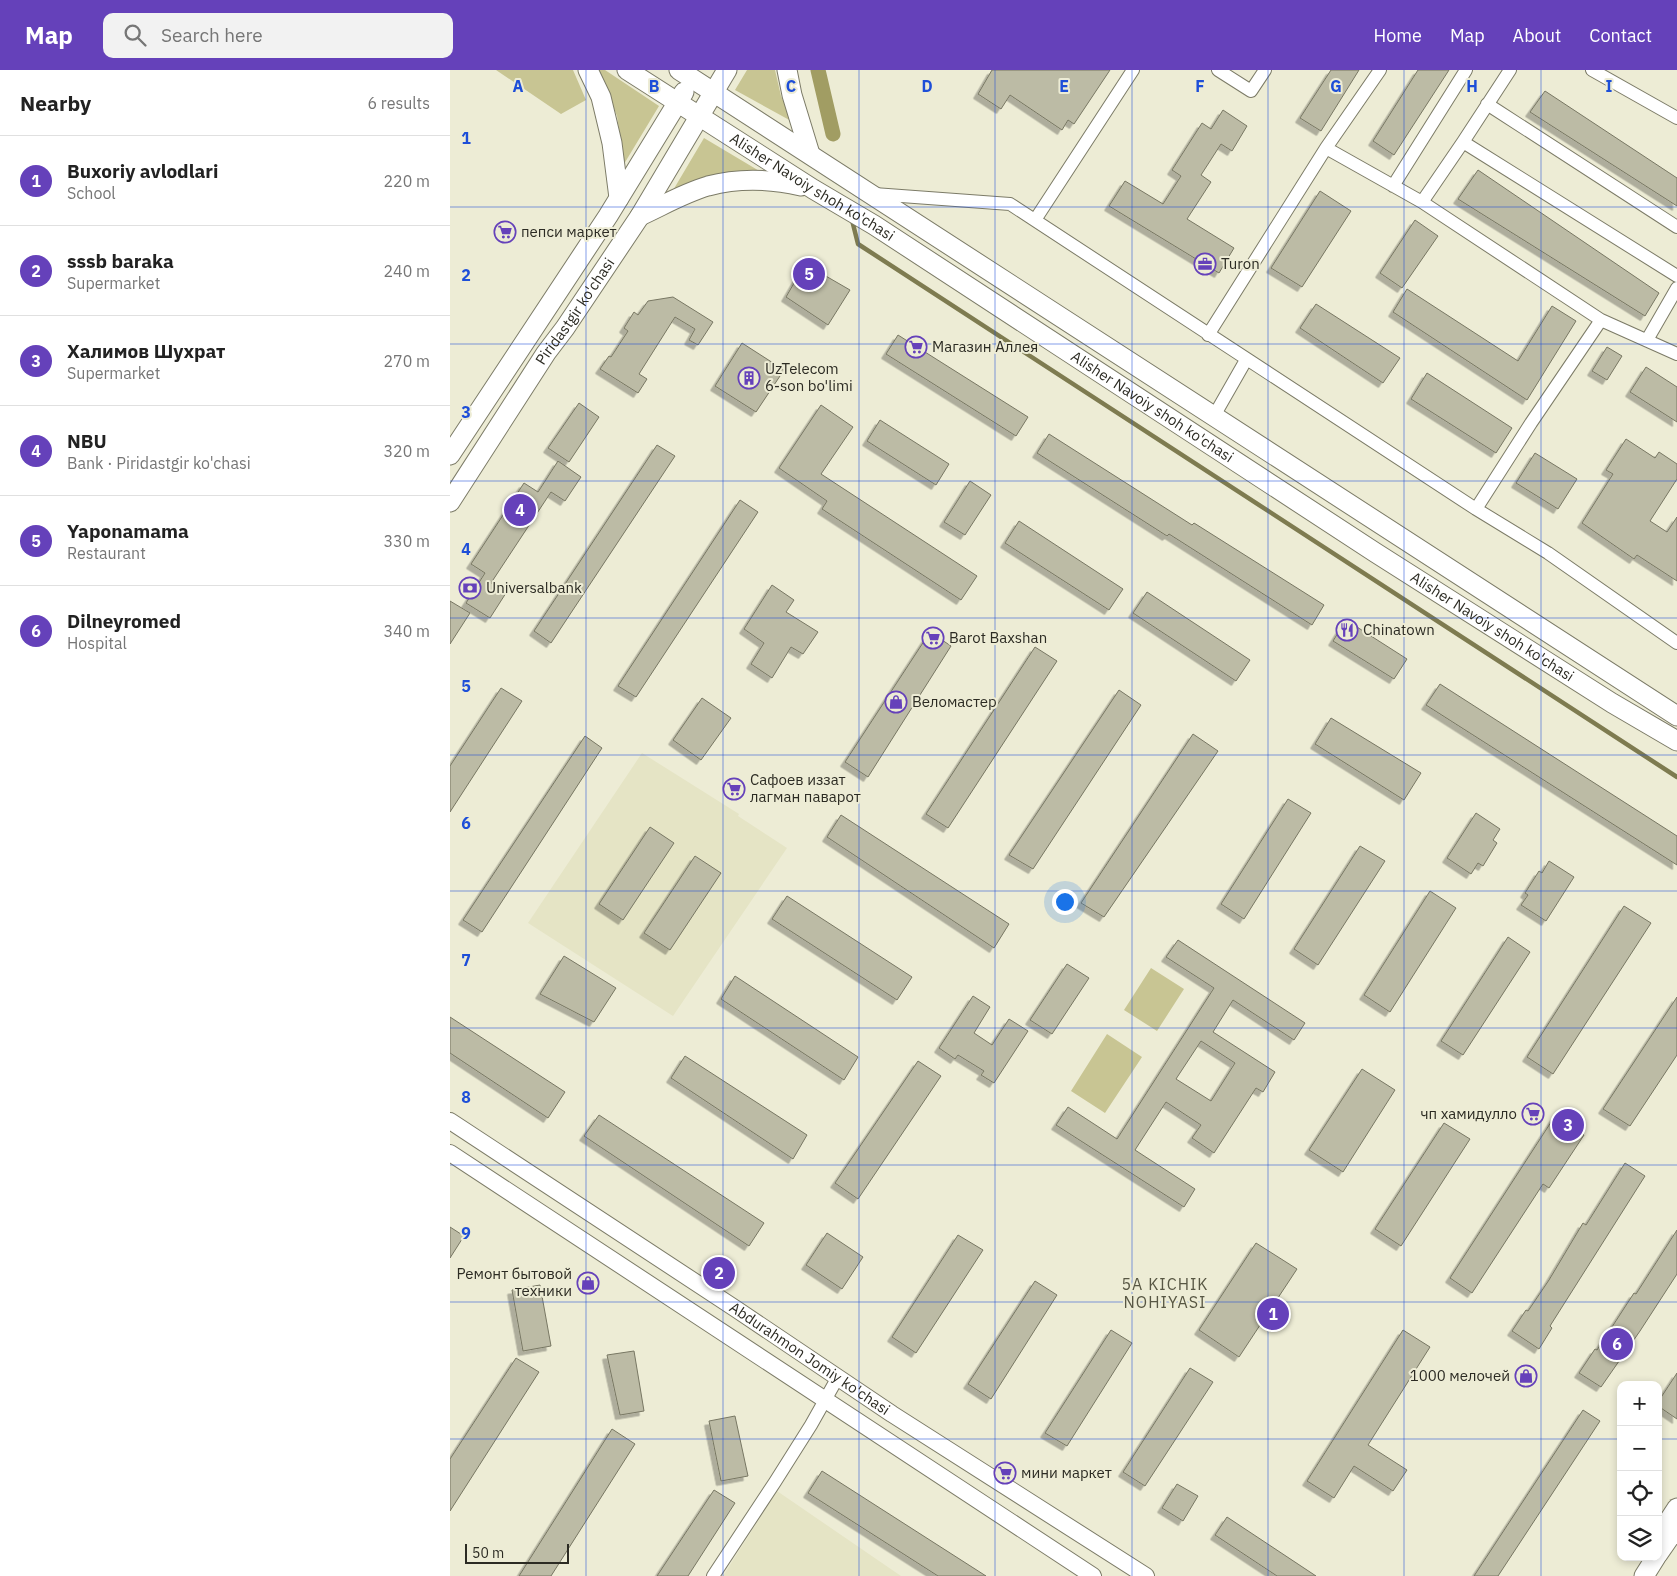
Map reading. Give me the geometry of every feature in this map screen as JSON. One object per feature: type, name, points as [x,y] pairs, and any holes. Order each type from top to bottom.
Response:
[{"type":"main road","points":[[588,70],[601,97],[612,143],[619,198]]},
{"type":"main road","name":"Alisher Navoiy shoh ko'chasi","points":[[627,70],[813,189],[874,225],[1376,553],[1612,704],[1677,741]]},
{"type":"main road","name":"Piridastgir ko'chasi","points":[[450,502],[546,354],[640,216],[727,70]]},
{"type":"main road","points":[[787,70],[792,95],[810,154]]},
{"type":"main road","name":"Piridastgir ko'chasi","points":[[450,455],[619,198],[678,102],[690,73]]},
{"type":"main road","name":"Alisher Navoiy shoh ko'chasi","points":[[690,73],[714,93],[1677,716]]},
{"type":"main road","points":[[640,216],[708,186],[728,182],[778,181],[813,189]]},
{"type":"main road","points":[[1662,1531],[1677,1508]]},
{"type":"main road","points":[[1662,1548],[1677,1526]]},
{"type":"main road","points":[[1632,1576],[1642,1561]]},
{"type":"main road","points":[[1644,1576],[1653,1561]]},
{"type":"street","points":[[1035,220],[1133,70]]},
{"type":"street","points":[[1218,70],[1251,91],[1264,70]]},
{"type":"street","points":[[1208,335],[1326,148],[1380,70]]},
{"type":"street","points":[[1393,186],[1466,70]]},
{"type":"street","points":[[1422,202],[1510,70]]},
{"type":"street","points":[[1592,70],[1677,118]]},
{"type":"street","points":[[1487,104],[1677,226]]},
{"type":"street","points":[[1463,142],[1677,276]]},
{"type":"street","points":[[1326,148],[1422,202],[1601,320],[1677,354]]},
{"type":"street","points":[[872,194],[1010,204],[1246,360],[1476,509],[1548,553],[1677,643]]},
{"type":"street","points":[[1647,340],[1677,288]]},
{"type":"street","points":[[1476,509],[1531,423],[1601,320]]},
{"type":"street","points":[[1214,416],[1246,360]]},
{"type":"street","name":"Abdurahmon Jomiy ko'chasi","points":[[450,1121],[900,1419],[1146,1576]]},
{"type":"street","name":"Abdurahmon Jomiy ko'chasi","points":[[450,1153],[1093,1576]]},
{"type":"street","points":[[713,1576],[811,1425],[838,1377]]},
{"type":"shaded area","points":[[496,70],[573,70],[586,100],[561,114]]},
{"type":"shaded area","points":[[598,70],[605,70],[659,106],[624,164],[617,116]]},
{"type":"shaded area","points":[[747,70],[775,70],[781,96],[793,122],[735,90]]},
{"type":"shaded area","points":[[704,138],[761,172],[672,192]]},
{"type":"shaded area","points":[[642,753],[739,814],[738,816],[787,848],[673,1016],[528,923]]},
{"type":"shaded area","points":[[1151,968],[1184,989],[1157,1031],[1124,1010]]},
{"type":"shaded area","points":[[1107,1034],[1142,1057],[1105,1113],[1071,1091]]},
{"type":"shaded area","points":[[777,1491],[901,1576],[723,1576]]},
{"type":"building","points":[[992,70],[1110,70],[1074,124],[1068,120],[1062,130],[1010,95],[1001,109],[978,94]]},
{"type":"building","points":[[1331,70],[1359,70],[1321,131],[1300,118]]},
{"type":"building","points":[[1418,70],[1449,70],[1394,155],[1373,141]]},
{"type":"building","points":[[1545,91],[1677,178],[1677,206],[1530,112]]},
{"type":"building","points":[[1223,110],[1247,126],[1232,151],[1221,144],[1201,175],[1211,182],[1187,219],[1234,248],[1219,273],[1109,206],[1125,181],[1163,204],[1181,176],[1172,170],[1202,123],[1211,129]]},
{"type":"building","points":[[1478,170],[1659,293],[1645,316],[1458,199]]},
{"type":"building","points":[[1320,191],[1351,211],[1302,287],[1271,268]]},
{"type":"building","points":[[1415,220],[1438,236],[1402,288],[1380,273]]},
{"type":"building","points":[[805,264],[850,290],[828,325],[786,297]]},
{"type":"building","points":[[1407,289],[1518,361],[1552,306],[1576,321],[1527,400],[1393,312]]},
{"type":"building","points":[[673,297],[713,322],[698,345],[689,340],[695,329],[675,317],[639,374],[647,379],[638,393],[600,369],[609,356],[611,357],[628,331],[624,328],[634,312],[638,315],[648,301]]},
{"type":"building","points":[[1316,304],[1400,358],[1383,383],[1300,328]]},
{"type":"building","points":[[898,335],[1028,417],[1016,436],[886,354]]},
{"type":"building","name":"UzTelecom 6-son bo'limi","points":[[742,343],[784,370],[756,412],[715,386]]},
{"type":"building","points":[[1607,347],[1622,356],[1607,380],[1592,371]]},
{"type":"building","points":[[1646,367],[1677,387],[1677,422],[1630,392]]},
{"type":"building","points":[[1427,373],[1512,428],[1496,453],[1411,399]]},
{"type":"building","points":[[579,403],[599,417],[569,462],[548,448]]},
{"type":"building","points":[[821,405],[853,427],[821,474],[977,576],[961,600],[822,509],[827,501],[779,468]]},
{"type":"building","points":[[880,420],[949,464],[936,485],[867,441]]},
{"type":"building","points":[[1049,434],[1192,525],[1194,523],[1324,605],[1312,625],[1037,453]]},
{"type":"building","points":[[1626,439],[1655,458],[1659,452],[1677,464],[1677,479],[1650,521],[1667,532],[1677,517],[1677,581],[1637,555],[1634,559],[1582,523],[1613,474],[1606,470]]},
{"type":"building","points":[[657,445],[675,456],[551,643],[534,631]]},
{"type":"building","points":[[1535,453],[1577,479],[1558,509],[1516,483]]},
{"type":"building","points":[[558,461],[581,477],[565,501],[551,492],[491,583],[506,593],[490,618],[466,603],[485,573],[471,564],[524,483],[538,492]]},
{"type":"building","points":[[970,481],[991,495],[965,535],[944,522]]},
{"type":"building","points":[[740,500],[758,512],[636,697],[618,686]]},
{"type":"building","points":[[1019,521],[1123,589],[1109,610],[1005,543]]},
{"type":"building","points":[[772,585],[794,600],[786,612],[818,632],[803,654],[791,647],[772,678],[751,664],[764,643],[744,629]]},
{"type":"building","points":[[1147,592],[1250,660],[1236,681],[1133,613]]},
{"type":"building","points":[[450,601],[470,613],[450,644]]},
{"type":"building","points":[[1346,620],[1407,659],[1394,679],[1333,641]]},
{"type":"building","points":[[930,632],[951,646],[868,777],[845,762]]},
{"type":"building","points":[[1035,647],[1057,661],[948,828],[926,814]]},
{"type":"building","points":[[1440,684],[1677,836],[1677,865],[1426,705]]},
{"type":"building","points":[[501,688],[522,701],[450,812],[450,766]]},
{"type":"building","points":[[1119,690],[1141,705],[1033,869],[1009,855]]},
{"type":"building","points":[[702,698],[731,718],[701,760],[673,740]]},
{"type":"building","points":[[1331,718],[1421,773],[1404,800],[1315,744]]},
{"type":"building","points":[[1193,734],[1218,751],[1104,917],[1081,903]]},
{"type":"building","points":[[585,736],[602,748],[482,932],[463,920]]},
{"type":"building","points":[[1288,799],[1311,813],[1244,919],[1221,904]]},
{"type":"building","points":[[1476,813],[1500,829],[1493,840],[1497,843],[1483,866],[1478,863],[1471,874],[1447,858]]},
{"type":"building","points":[[841,815],[1009,924],[994,948],[827,837]]},
{"type":"building","points":[[650,827],[674,843],[623,920],[599,904]]},
{"type":"building","points":[[1360,846],[1385,861],[1318,965],[1294,949]]},
{"type":"building","points":[[695,856],[721,873],[670,950],[644,933]]},
{"type":"building","points":[[1549,861],[1574,877],[1546,921],[1521,905],[1528,895],[1525,893],[1539,871],[1542,873]]},
{"type":"building","points":[[1430,891],[1456,908],[1390,1012],[1364,995]]},
{"type":"building","points":[[787,896],[912,977],[897,1000],[772,919]]},
{"type":"building","points":[[1624,906],[1651,923],[1553,1074],[1527,1057]]},
{"type":"building","points":[[1508,937],[1530,952],[1463,1055],[1441,1041]]},
{"type":"building","points":[[1178,940],[1305,1023],[1294,1040],[1233,1000],[1213,1032],[1275,1072],[1263,1092],[1256,1088],[1214,1153],[1192,1138],[1201,1125],[1166,1102],[1135,1150],[1195,1189],[1184,1207],[1056,1125],[1068,1107],[1117,1139],[1214,988],[1166,957]],"holes":[[[1201,1041],[1235,1063],[1211,1101],[1176,1079]]]},
{"type":"building","points":[[564,956],[616,988],[594,1022],[540,994]]},
{"type":"building","points":[[1067,964],[1089,978],[1052,1034],[1030,1020]]},
{"type":"building","points":[[735,976],[858,1057],[844,1080],[721,999]]},
{"type":"building","points":[[973,996],[990,1007],[974,1033],[992,1045],[1009,1019],[1028,1031],[994,1083],[981,1075],[984,1071],[958,1055],[955,1059],[939,1048]]},
{"type":"building","points":[[1677,997],[1677,1055],[1630,1126],[1603,1109]]},
{"type":"building","points":[[450,1017],[565,1092],[548,1118],[450,1053]]},
{"type":"building","points":[[685,1056],[807,1135],[793,1159],[671,1078]]},
{"type":"building","points":[[918,1061],[941,1076],[858,1199],[835,1183]]},
{"type":"building","points":[[1362,1069],[1395,1090],[1343,1172],[1309,1150]]},
{"type":"building","points":[[599,1115],[764,1223],[749,1246],[584,1136]]},
{"type":"building","points":[[1555,1116],[1584,1135],[1549,1188],[1543,1184],[1472,1293],[1450,1278]]},
{"type":"building","points":[[1444,1123],[1470,1139],[1401,1246],[1375,1229]]},
{"type":"building","points":[[1625,1163],[1645,1176],[1550,1326],[1552,1328],[1539,1349],[1512,1331],[1549,1280],[1583,1223],[1586,1225]]},
{"type":"building","points":[[450,1227],[464,1236],[450,1258]]},
{"type":"building","points":[[1677,1230],[1677,1274],[1601,1387],[1579,1373],[1595,1349],[1597,1350],[1634,1293],[1636,1294]]},
{"type":"building","points":[[827,1233],[863,1257],[842,1289],[806,1265]]},
{"type":"building","points":[[958,1235],[983,1250],[916,1353],[892,1337]]},
{"type":"building","points":[[1256,1243],[1297,1269],[1239,1357],[1199,1330]]},
{"type":"building","points":[[1035,1281],[1057,1295],[991,1399],[968,1384]]},
{"type":"building","points":[[540,1285],[551,1346],[523,1351],[512,1290]]},
{"type":"building","points":[[1111,1330],[1132,1343],[1067,1446],[1045,1433]]},
{"type":"building","points":[[1403,1330],[1430,1347],[1368,1445],[1407,1470],[1393,1491],[1354,1466],[1334,1498],[1307,1481]]},
{"type":"building","points":[[634,1351],[644,1411],[620,1415],[607,1355]]},
{"type":"building","points":[[516,1358],[539,1372],[450,1511],[450,1459]]},
{"type":"building","points":[[1190,1368],[1213,1382],[1145,1486],[1123,1472]]},
{"type":"building","points":[[1677,1373],[1677,1419],[1662,1409],[1662,1396]]},
{"type":"building","points":[[1583,1410],[1600,1421],[1498,1576],[1474,1576]]},
{"type":"building","points":[[735,1416],[748,1476],[721,1481],[709,1421]]},
{"type":"building","points":[[612,1429],[635,1444],[551,1576],[519,1576]]},
{"type":"building","points":[[822,1471],[986,1576],[938,1576],[808,1493]]},
{"type":"building","points":[[1177,1484],[1198,1496],[1183,1521],[1162,1508]]},
{"type":"building","points":[[714,1490],[735,1503],[688,1576],[657,1576]]},
{"type":"building","points":[[1227,1517],[1316,1576],[1277,1576],[1215,1535]]},
{"type":"waterway","points":[[818,70],[833,134]]},
{"type":"waterway","points":[[852,220],[858,244],[1677,777]]},
{"type":"place","name":"пепси маркет","points":[[505,232]]},
{"type":"place","name":"Turon","points":[[1205,264]]},
{"type":"place","name":"Yaponamama","points":[[809,274]]},
{"type":"place","name":"Магазин Аллея","points":[[916,347]]},
{"type":"place","name":"UzTelecom 6-son bo'limi","points":[[749,378]]},
{"type":"place","name":"NBU","points":[[520,510]]},
{"type":"place","name":"Universalbank","points":[[470,588]]},
{"type":"place","name":"Chinatown","points":[[1347,630]]},
{"type":"place","name":"Barot Baxshan","points":[[933,638]]},
{"type":"place","name":"Веломастер","points":[[896,702]]},
{"type":"place","name":"Сафоев иззат лагман паварот","points":[[734,789]]},
{"type":"place","name":"чп хамидулло","points":[[1533,1114]]},
{"type":"place","name":"Халимов Шухрат","points":[[1568,1125]]},
{"type":"place","name":"sssb baraka","points":[[719,1273]]},
{"type":"place","name":"Ремонт бытовой техники","points":[[588,1283]]},
{"type":"place","name":"Buxoriy avlodlari","points":[[1273,1314]]},
{"type":"place","name":"Dilneyromed","points":[[1617,1344]]},
{"type":"place","name":"1000 мелочей","points":[[1526,1376]]},
{"type":"place","name":"мини маркет","points":[[1005,1473]]},
{"type":"district","name":"5A KICHIK NOHIYASI","points":[[1165,1293]]}]
